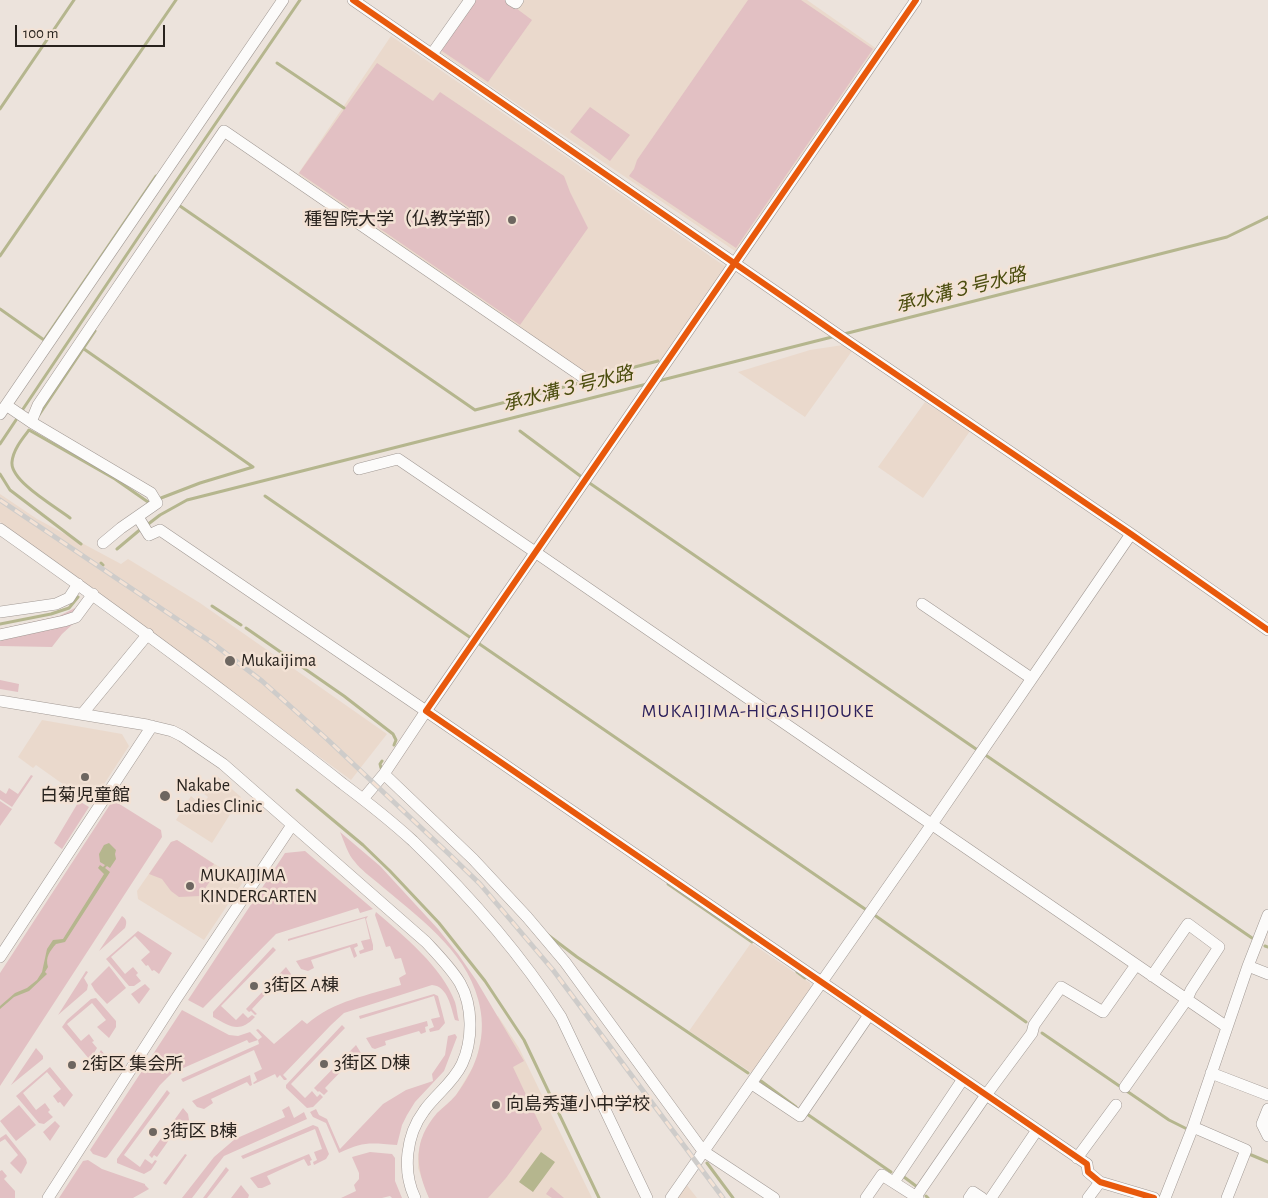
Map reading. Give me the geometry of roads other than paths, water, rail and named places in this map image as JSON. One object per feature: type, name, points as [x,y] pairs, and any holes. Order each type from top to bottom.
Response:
[{"type":"street","points":[[103,543],[157,503],[151,493],[28,420],[7,410],[283,0]]},
{"type":"street","points":[[353,0],[1268,630]]},
{"type":"street","points":[[432,54],[470,0]]},
{"type":"street","points":[[511,0],[516,3],[518,0]]},
{"type":"street","points":[[363,799],[384,774],[916,0]]},
{"type":"street","points":[[28,420],[224,132],[593,384]]},
{"type":"street","points":[[359,469],[398,459],[1227,1027]]},
{"type":"street","points":[[139,518],[149,535],[160,530],[1087,1164],[1088,1172],[1100,1182],[1154,1198]]},
{"type":"street","points":[[0,529],[148,634],[363,799],[412,840],[454,883],[514,952],[544,990],[575,1044],[647,1198]]},
{"type":"street","points":[[671,1198],[822,983],[1131,534]]},
{"type":"street","points":[[0,612],[56,604],[69,598],[79,585]]},
{"type":"street","points":[[0,635],[76,617],[93,594]]},
{"type":"street","points":[[922,604],[1031,678]]},
{"type":"street","points":[[83,714],[148,634]]},
{"type":"street","points":[[0,701],[152,726],[172,731],[182,736],[223,764],[426,942],[445,962],[460,983],[467,1000],[470,1016],[469,1030],[462,1064],[446,1087],[424,1111],[412,1130],[407,1152],[408,1172],[415,1198]]},
{"type":"street","points":[[0,957],[152,726]]},
{"type":"street","points":[[384,774],[473,859],[527,917],[565,962],[704,1151],[774,1198]]},
{"type":"street","points":[[48,1198],[292,825]]},
{"type":"street","points":[[1165,1198],[1193,1127],[1248,966],[1268,915]]},
{"type":"street","points":[[1125,1087],[1187,1000],[1191,990],[1219,947],[1188,924],[1152,976]]},
{"type":"street","points":[[866,1198],[882,1174],[916,1198],[986,1095],[1032,1033],[1034,1025],[1061,987],[1103,1012],[1136,966]]},
{"type":"street","points":[[1248,966],[1268,974]]},
{"type":"street","points":[[752,1084],[800,1116],[868,1015]]},
{"type":"street","points":[[1211,1073],[1267,1092]]},
{"type":"street","points":[[894,1182],[963,1079]]},
{"type":"street","points":[[1078,1158],[1116,1105]]},
{"type":"street","points":[[1268,1109],[1262,1124],[1268,1136]]},
{"type":"street","points":[[1193,1127],[1246,1150],[1227,1198]]},
{"type":"street","points":[[991,1198],[1037,1130]]},
{"type":"street","points":[[1088,1198],[1100,1182]]},
{"type":"street","points":[[969,1198],[974,1192],[982,1198]]},
{"type":"waterway","points":[[0,109],[74,0]]},
{"type":"waterway","points":[[0,256],[176,0]]},
{"type":"waterway","points":[[21,412],[300,0]]},
{"type":"waterway","points":[[277,63],[344,108]]},
{"type":"waterway","points":[[0,309],[44,340],[156,176]]},
{"type":"waterway","points":[[180,206],[475,410],[583,382]]},
{"type":"waterway","name":"承水溝３号水路","points":[[844,334],[1227,237],[1268,217]]},
{"type":"waterway","points":[[39,415],[95,331]]},
{"type":"waterway","name":"承水溝３号水路","points":[[658,381],[836,336]]},
{"type":"waterway","points":[[84,349],[253,467],[200,483],[161,498]]},
{"type":"waterway","points":[[627,369],[658,361]]},
{"type":"waterway","points":[[593,378],[619,371]]},
{"type":"waterway","name":"承水溝３号水路","points":[[147,525],[160,515],[187,500],[647,384]]},
{"type":"waterway","points":[[0,444],[18,417]]},
{"type":"waterway","points":[[70,518],[35,493],[18,477],[13,469],[14,453],[29,430],[115,479],[148,502]]},
{"type":"waterway","points":[[520,431],[583,478]]},
{"type":"waterway","points":[[0,474],[10,490],[81,544]]},
{"type":"waterway","points":[[588,482],[976,749]]},
{"type":"waterway","points":[[265,496],[471,638]]},
{"type":"waterway","name":"承水溝３号水路","points":[[117,549],[142,528]]},
{"type":"waterway","points":[[0,624],[51,614],[69,608],[78,597]]},
{"type":"waterway","points":[[212,606],[241,625]]},
{"type":"waterway","points":[[246,628],[344,696],[393,734],[396,740],[394,745]]},
{"type":"waterway","points":[[478,643],[865,909]]},
{"type":"waterway","points":[[984,754],[1252,938]]},
{"type":"waterway","points":[[381,768],[380,764],[382,761]]},
{"type":"waterway","points":[[297,790],[363,845],[390,871],[439,923],[485,981],[524,1040],[599,1198]]},
{"type":"waterway","points":[[668,884],[752,942]]},
{"type":"waterway","points":[[873,914],[1026,1022]]},
{"type":"waterway","points":[[548,935],[577,957],[748,1073]]},
{"type":"waterway","points":[[797,972],[805,978]]},
{"type":"waterway","points":[[1042,1033],[1169,1120],[1185,1128]]},
{"type":"waterway","points":[[761,1081],[796,1107]]},
{"type":"waterway","points":[[807,1114],[891,1172]]},
{"type":"waterway","points":[[1249,1154],[1268,1162]]},
{"type":"waterway","points":[[707,1163],[733,1198]]},
{"type":"waterway","points":[[904,1177],[916,1186]]},
{"type":"railway","points":[[0,500],[211,642],[262,681],[328,740],[450,855],[480,884],[553,970],[723,1198]]},
{"type":"place","name":"種智院大学（仏教学部）","points":[[512,220]]},
{"type":"place","name":"Mukaijima","points":[[230,661]]},
{"type":"place","name":"白菊児童館","points":[[85,777]]},
{"type":"place","name":"Nakabe Ladies Clinic","points":[[165,796]]},
{"type":"place","name":"MUKAIJIMA KINDERGARTEN","points":[[190,886]]},
{"type":"place","name":"3街区 A棟","points":[[254,986]]},
{"type":"place","name":"3街区 D棟","points":[[324,1064]]},
{"type":"place","name":"2街区 集会所","points":[[72,1065]]},
{"type":"place","name":"向島秀蓮小中学校","points":[[496,1105]]},
{"type":"place","name":"3街区 B棟","points":[[153,1132]]},
{"type":"district","name":"MUKAIJIMA-HIGASHIJOUKE","points":[[758,711]]}]
